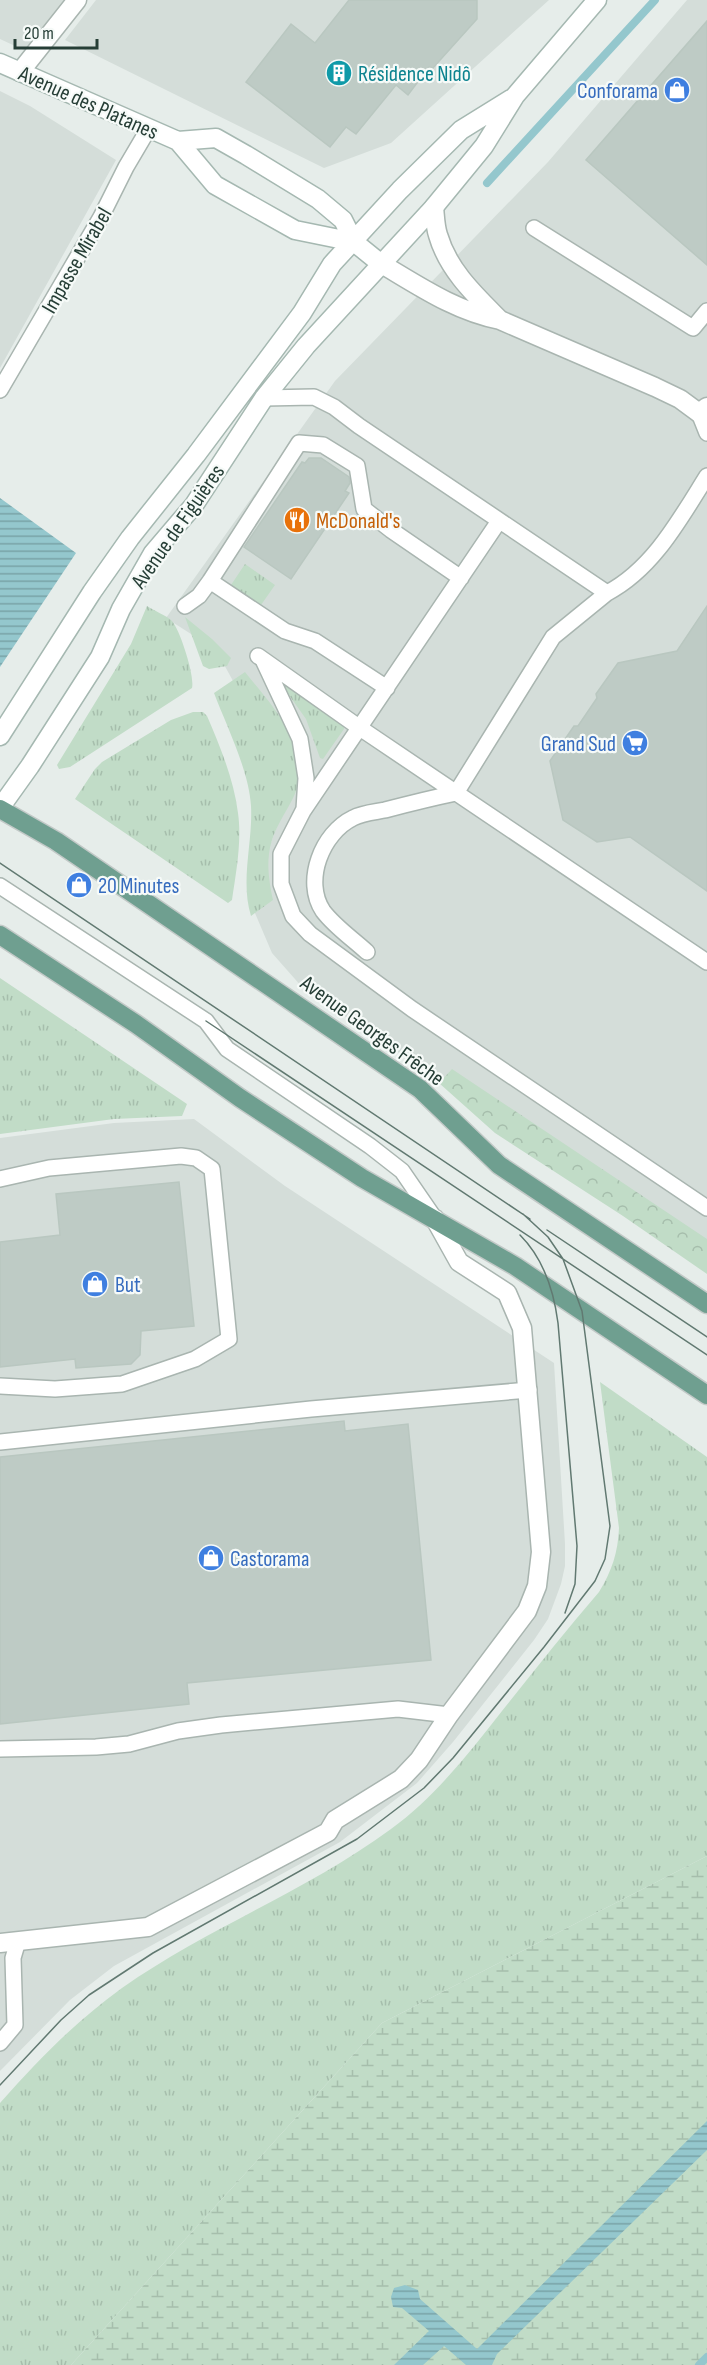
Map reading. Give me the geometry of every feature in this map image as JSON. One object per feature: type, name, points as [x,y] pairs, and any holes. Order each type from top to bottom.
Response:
[{"type":"main road","name":"Avenue Georges Frêche","points":[[0,808],[66,848],[420,1089],[499,1165],[707,1304]]},
{"type":"main road","points":[[0,935],[136,1024],[240,1098],[362,1178],[515,1266],[707,1395]]},
{"type":"street","points":[[20,72],[77,0]]},
{"type":"street","name":"Avenue de Figuières","points":[[0,808],[30,766],[100,657],[121,609],[153,553],[194,505],[264,398],[306,346],[434,207],[484,147],[515,96],[597,0]]},
{"type":"street","name":"Avenue des Platanes","points":[[0,63],[178,141],[215,185],[296,230],[354,242]]},
{"type":"street","name":"Avenue de Figuières","points":[[0,736],[92,592],[130,538],[196,455],[302,313],[332,264],[400,190],[461,130],[515,96]]},
{"type":"street","name":"Avenue des Platanes","points":[[178,141],[216,138],[246,155],[318,199],[343,220],[354,242]]},
{"type":"street","points":[[434,207],[438,234],[450,263],[465,283],[500,320]]},
{"type":"street","points":[[354,242],[380,263],[449,304],[500,320],[703,410]]},
{"type":"street","points":[[0,1943],[147,1927],[328,1832],[334,1820],[401,1779],[419,1760],[449,1715],[527,1611],[537,1587],[541,1552],[522,1328],[507,1293],[459,1262],[435,1219]]},
{"type":"lane","name":"Impasse Mirabel","points":[[0,390],[108,204],[148,128]]},
{"type":"lane","points":[[534,228],[693,328],[707,311]]},
{"type":"lane","points":[[264,398],[314,397],[334,407],[607,593]]},
{"type":"lane","points":[[703,410],[707,433]]},
{"type":"lane","points":[[185,606],[199,596],[210,581],[299,442],[323,445],[357,466],[364,509],[461,578]]},
{"type":"lane","points":[[339,958],[367,952],[323,911],[314,893],[321,851],[337,829],[354,817],[456,793],[553,637],[607,593],[625,584],[647,565],[707,476]]},
{"type":"lane","points":[[499,521],[303,811],[281,854],[281,884],[293,916],[310,934],[339,958],[707,1208]]},
{"type":"lane","points":[[210,581],[285,631],[315,641],[387,687]]},
{"type":"lane","points":[[303,811],[306,778],[300,738],[260,657],[360,729],[707,962]]},
{"type":"lane","points":[[0,886],[206,1021],[227,1049],[370,1146],[402,1171],[435,1219]]},
{"type":"lane","points":[[0,1179],[49,1167],[181,1156],[195,1158],[212,1169],[229,1339],[195,1359],[122,1384],[56,1389],[0,1386]]},
{"type":"lane","points":[[0,1442],[311,1409],[529,1390]]},
{"type":"lane","points":[[0,1749],[129,1744],[178,1731],[221,1725],[398,1708],[449,1715]]},
{"type":"lane","points":[[0,2043],[15,2025],[13,1958],[18,1941]]},
{"type":"shaded area","points":[[0,0],[65,0],[26,51],[0,39]]},
{"type":"shaded area","points":[[96,0],[549,0],[391,143],[324,168],[65,40]]},
{"type":"shaded area","points":[[687,0],[707,0],[707,1262],[302,987],[272,953],[249,899],[292,788],[216,650],[166,618],[335,381],[548,162]]},
{"type":"shaded area","points":[[0,91],[30,106],[116,160],[0,368]]},
{"type":"shaded area","points":[[194,1119],[285,1186],[554,1363],[565,1566],[548,1619],[534,1640],[453,1742],[417,1783],[340,1842],[114,1966],[70,2000],[0,2071],[0,1138],[114,1123]]},
{"type":"green space","points":[[245,564],[275,585],[261,605],[231,585]]},
{"type":"green space","points":[[147,606],[172,621],[175,626],[189,664],[192,688],[70,767],[59,769],[57,765],[131,644]]},
{"type":"green space","points":[[185,617],[231,658],[227,666],[209,669],[203,666]]},
{"type":"green space","points":[[245,672],[287,727],[298,755],[300,772],[298,786],[273,838],[269,854],[273,900],[251,916],[247,889],[251,820],[249,792],[237,749],[214,693]]},
{"type":"green space","points":[[279,681],[344,723],[344,729],[323,759],[320,758],[306,719]]},
{"type":"green space","points":[[193,712],[203,712],[207,716],[226,763],[236,801],[239,846],[232,900],[228,903],[75,799],[102,762],[171,720]]},
{"type":"green space","points":[[0,978],[187,1104],[182,1116],[114,1119],[0,1134]]},
{"type":"green space","points":[[452,1069],[707,1239],[707,1274],[495,1133],[439,1083]]},
{"type":"green space","points":[[600,1382],[707,1457],[707,1856],[382,2023],[71,2365],[0,2365],[0,2103],[58,2042],[122,1988],[155,1966],[359,1851],[391,1829],[422,1803],[464,1758],[599,1592],[611,1569],[616,1553],[619,1528]]},
{"type":"green space","points":[[707,1856],[707,2365],[71,2365],[382,2023]]},
{"type":"water","points":[[0,498],[76,553],[0,667]]},
{"type":"water","points":[[707,2121],[707,2150],[497,2354],[492,2365],[466,2365],[444,2346],[423,2365],[394,2365],[429,2331],[402,2308],[393,2307],[391,2297],[394,2288],[405,2285],[418,2290],[420,2299],[477,2349]]},
{"type":"building","name":"Résidence Nidô","points":[[349,0],[477,0],[477,19],[433,68],[429,67],[408,95],[396,85],[356,134],[346,127],[330,147],[246,82],[291,24],[315,43]]},
{"type":"building","name":"Conforama","points":[[707,21],[707,265],[586,160]]},
{"type":"building","name":"McDonald's","points":[[309,458],[321,458],[349,477],[350,483],[345,491],[349,493],[291,579],[244,547],[302,462],[305,463]]},
{"type":"building","name":"Grand Sud","points":[[707,606],[707,891],[630,837],[597,842],[563,820],[550,761],[574,726],[578,726],[597,698],[596,694],[618,663],[677,651]]},
{"type":"building","name":"But","points":[[179,1182],[194,1326],[141,1331],[140,1355],[131,1364],[76,1368],[75,1359],[0,1367],[0,1242],[60,1235],[56,1194]]},
{"type":"building","name":"Castorama","points":[[344,1421],[345,1431],[408,1424],[431,1660],[187,1683],[189,1704],[0,1724],[0,1457]]},
{"type":"waterway","points":[[487,183],[655,0]]},
{"type":"waterway","points":[[699,2365],[707,2357]]},
{"type":"tram line","points":[[0,863],[530,1219]]},
{"type":"tram line","points":[[206,1021],[707,1355]]},
{"type":"tram line","points":[[0,2085],[61,2020],[89,1995],[153,1953],[357,1839],[424,1788],[453,1758],[595,1581],[605,1559],[610,1526],[582,1311],[563,1259],[548,1237],[523,1214]]},
{"type":"tram line","points":[[547,1230],[707,1337]]},
{"type":"tram line","points":[[520,1235],[535,1254],[546,1276],[554,1299],[558,1323],[577,1546],[575,1584],[565,1613]]},
{"type":"place","name":"Résidence Nidô","points":[[339,73]]},
{"type":"place","name":"Conforama","points":[[677,90]]},
{"type":"place","name":"McDonald's","points":[[297,520]]},
{"type":"place","name":"Grand Sud","points":[[635,743]]},
{"type":"place","name":"20 Minutes","points":[[79,885]]},
{"type":"place","name":"But","points":[[95,1284]]},
{"type":"place","name":"Castorama","points":[[211,1558]]}]
